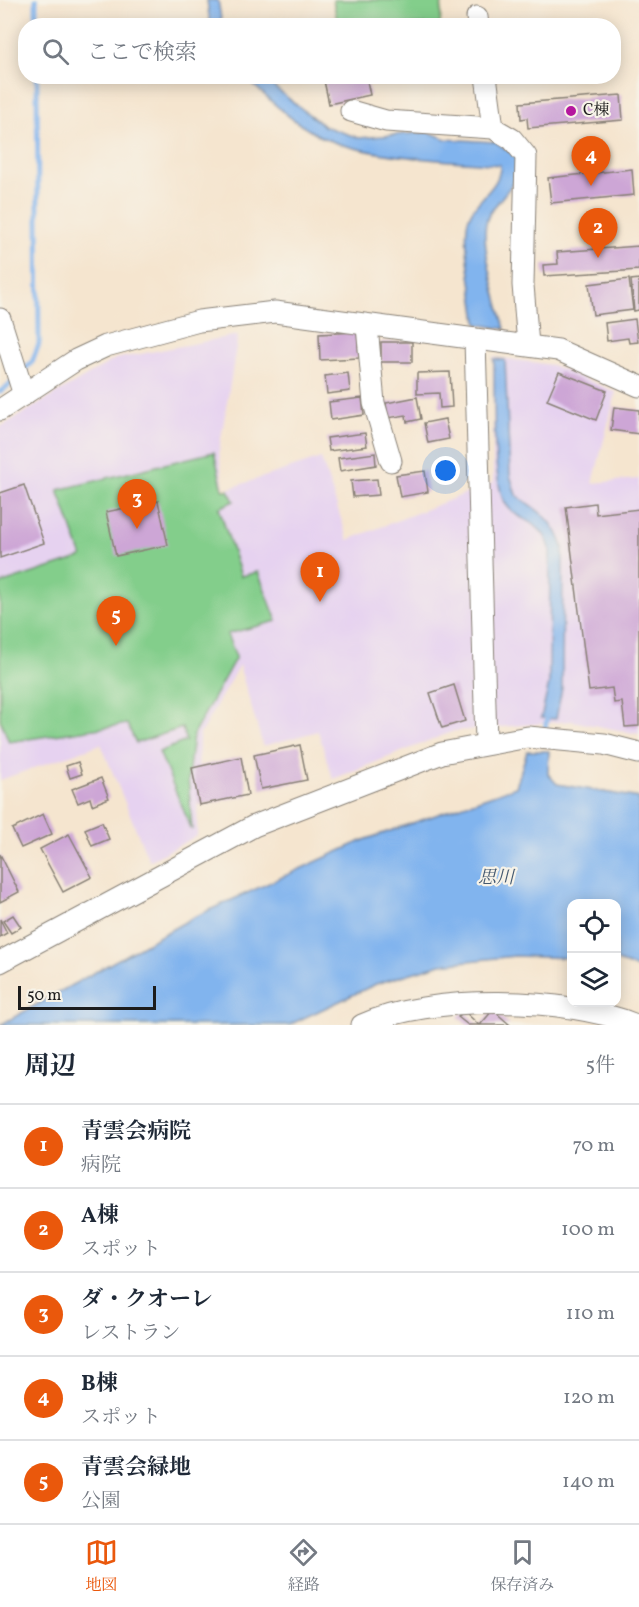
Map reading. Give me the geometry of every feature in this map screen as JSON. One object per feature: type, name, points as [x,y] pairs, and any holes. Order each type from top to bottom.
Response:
[{"type":"street","points":[[487,84],[493,128]]},
{"type":"street","points":[[351,111],[386,122],[493,128],[512,139],[526,156],[520,344]]},
{"type":"street","points":[[0,410],[24,391],[76,360],[106,346],[199,321],[275,312],[325,316],[367,326],[558,350],[639,386]]},
{"type":"street","points":[[0,319],[24,391]]},
{"type":"street","points":[[367,326],[374,403],[391,461]]},
{"type":"street","points":[[474,339],[486,743]]},
{"type":"street","points":[[0,962],[254,826],[442,753],[528,737],[604,744],[639,753]]},
{"type":"street","points":[[362,1025],[380,1017],[441,1006],[501,1003],[568,1008],[624,1023]]},
{"type":"shaded area","points":[[238,335],[219,451],[224,490],[321,458],[348,540],[493,483],[493,357],[552,365],[616,392],[593,483],[639,479],[639,734],[572,721],[454,731],[333,779],[318,731],[263,746],[239,665],[199,736],[197,836],[149,861],[101,744],[0,780],[0,427],[115,359]]},
{"type":"green space","points":[[333,0],[442,0],[441,18],[337,18]]},
{"type":"green space","points":[[214,452],[223,490],[228,490],[234,501],[219,508],[241,576],[258,572],[277,621],[227,634],[236,657],[193,735],[188,777],[192,830],[159,752],[186,741],[182,728],[136,743],[127,724],[9,742],[0,719],[0,584],[82,557],[58,490]]},
{"type":"water","points":[[207,0],[218,0],[221,18],[209,18]]},
{"type":"water","points":[[253,84],[270,84],[324,126],[359,138],[429,132],[446,139],[495,142],[513,154],[519,162],[519,173],[489,215],[485,238],[490,270],[505,329],[477,324],[467,243],[468,220],[492,187],[500,165],[405,157],[355,148],[316,134],[279,108]]},
{"type":"water","points":[[494,359],[505,360],[510,475],[516,495],[550,522],[563,547],[562,688],[556,719],[541,718],[549,684],[550,548],[541,531],[510,509],[501,491],[496,455]]},
{"type":"water","name":"思川","points":[[527,751],[549,751],[548,774],[557,784],[639,798],[639,969],[621,962],[621,899],[567,899],[567,958],[515,956],[441,964],[376,984],[289,1025],[0,1025],[194,917],[364,840],[516,787]]},
{"type":"building","points":[[325,84],[368,84],[370,95],[329,104]]},
{"type":"building","name":"C棟","points":[[621,95],[623,120],[528,128],[527,118],[521,119],[520,103]]},
{"type":"building","points":[[632,169],[634,195],[551,203],[548,178]]},
{"type":"building","points":[[639,246],[639,270],[544,276],[543,265],[558,264],[557,252]]},
{"type":"building","points":[[629,279],[633,310],[593,315],[589,284]]},
{"type":"building","points":[[639,279],[639,310],[634,311],[631,280]]},
{"type":"building","points":[[635,319],[638,342],[629,343],[628,338],[607,341],[605,323]]},
{"type":"building","points":[[357,332],[359,358],[320,360],[319,334]]},
{"type":"building","points":[[381,342],[412,342],[412,362],[381,362]]},
{"type":"building","points":[[450,372],[452,407],[440,408],[439,393],[417,394],[417,373]]},
{"type":"building","points":[[559,372],[607,391],[596,420],[547,400]]},
{"type":"building","points":[[348,373],[350,391],[327,394],[325,376]]},
{"type":"building","points":[[417,397],[421,419],[407,422],[406,415],[388,418],[386,403]]},
{"type":"building","points":[[362,398],[364,415],[331,420],[329,402]]},
{"type":"building","points":[[614,407],[639,410],[639,434],[611,430]]},
{"type":"building","points":[[445,419],[449,439],[428,443],[424,423]]},
{"type":"building","points":[[365,433],[367,446],[329,451],[327,438]]},
{"type":"building","points":[[375,453],[376,465],[340,471],[338,458]]},
{"type":"building","points":[[425,471],[428,492],[400,497],[396,475]]},
{"type":"building","points":[[377,479],[379,495],[353,497],[351,481]]},
{"type":"building","points":[[24,485],[44,543],[0,558],[0,493]]},
{"type":"building","points":[[158,501],[168,545],[116,556],[106,512]]},
{"type":"building","points":[[595,503],[596,514],[639,509],[639,726],[625,727],[622,702],[614,703],[612,688],[589,691],[566,507]]},
{"type":"building","points":[[454,685],[465,721],[442,728],[430,693]]},
{"type":"building","points":[[300,745],[307,780],[261,789],[254,755]]},
{"type":"building","points":[[241,757],[248,795],[199,805],[192,768]]},
{"type":"building","points":[[78,762],[82,774],[70,778],[66,766]]},
{"type":"building","points":[[101,778],[109,798],[92,805],[90,798],[78,803],[72,789]]},
{"type":"building","points":[[43,814],[52,834],[21,848],[12,829]]},
{"type":"building","points":[[102,822],[109,839],[92,846],[85,829]]},
{"type":"building","points":[[69,834],[92,877],[63,892],[40,849]]},
{"type":"building","points":[[0,854],[19,892],[0,902]]},
{"type":"building","points":[[13,915],[21,927],[11,933],[3,921]]},
{"type":"building","points":[[0,919],[7,933],[0,937]]},
{"type":"building","points":[[493,1010],[510,1025],[480,1025]]},
{"type":"building","points":[[464,1011],[479,1025],[468,1025],[458,1017]]},
{"type":"waterway","points":[[36,0],[36,18]]},
{"type":"waterway","points":[[21,373],[32,362],[39,344],[37,84]]},
{"type":"waterway","points":[[0,392],[15,380]]},
{"type":"waterway","points":[[544,734],[548,713]]},
{"type":"place","name":"C棟","points":[[571,111]]},
{"type":"place","name":"B棟","points":[[591,186]]},
{"type":"place","name":"A棟","points":[[598,258]]},
{"type":"place","name":"ダ・クオーレ","points":[[137,529]]},
{"type":"place","name":"青雲会病院","points":[[320,602]]},
{"type":"place","name":"青雲会緑地","points":[[116,646]]}]
